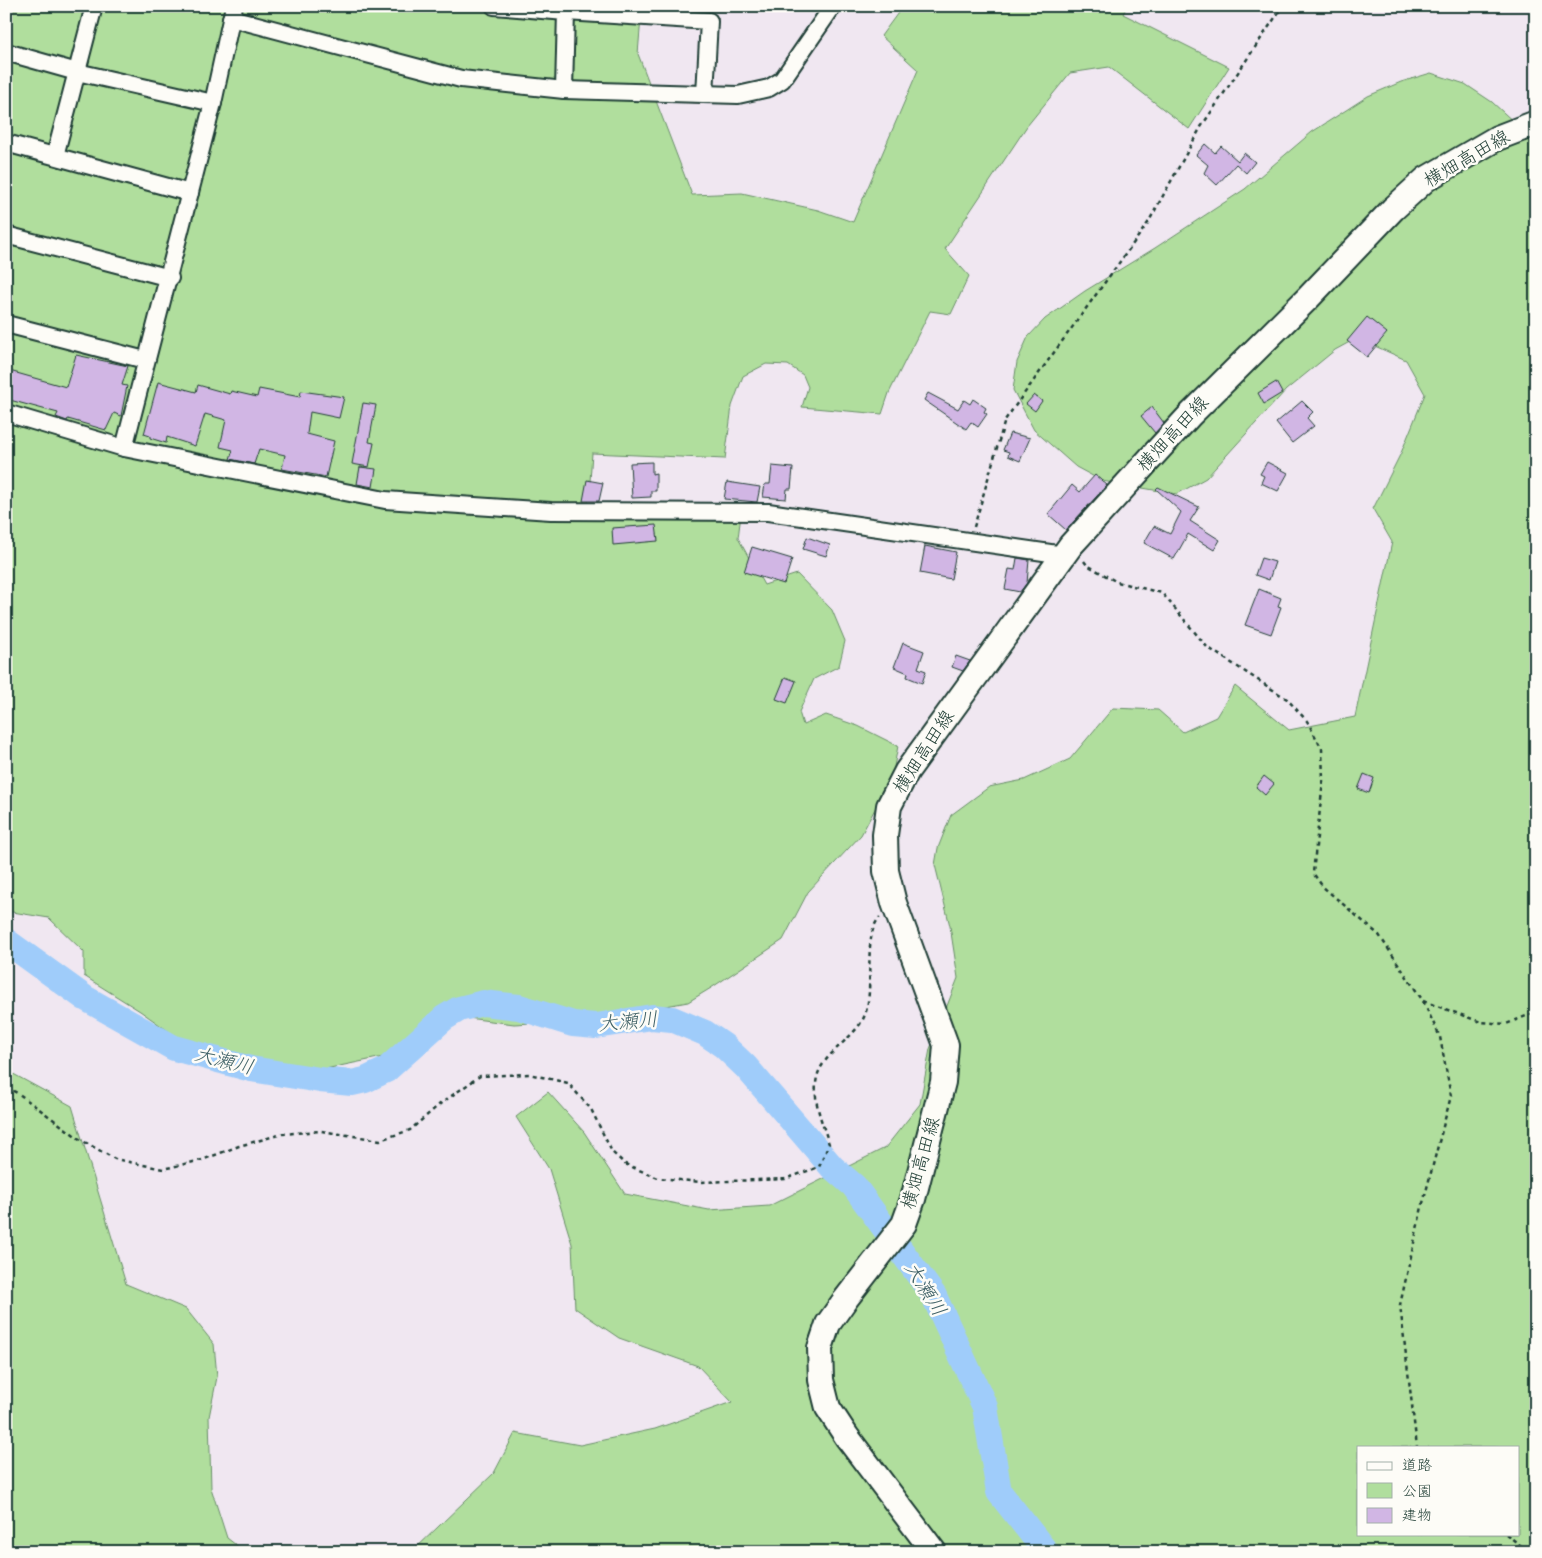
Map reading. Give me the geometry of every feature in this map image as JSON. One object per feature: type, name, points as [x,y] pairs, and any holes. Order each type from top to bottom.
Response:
[{"type":"main road","name":"横畑高田線","points":[[934,1552],[847,1438],[828,1408],[821,1380],[820,1348],[828,1324],[904,1224],[913,1199],[943,1082],[946,1045],[894,904],[886,871],[885,836],[889,806],[907,771],[1067,550],[1190,415],[1309,298],[1426,178],[1497,138],[1536,122]]},
{"type":"street","points":[[55,156],[94,6]]},
{"type":"street","points":[[494,6],[709,21],[706,94]]},
{"type":"street","points":[[124,448],[145,360],[170,278],[213,103],[233,12],[461,79],[564,90],[738,95],[769,88],[782,80],[833,6]]},
{"type":"street","points":[[564,90],[566,12]]},
{"type":"street","points":[[6,52],[77,72],[213,103]]},
{"type":"street","points":[[6,144],[190,194]]},
{"type":"street","points":[[6,235],[170,278]]},
{"type":"street","points":[[6,324],[145,360]]},
{"type":"street","points":[[6,413],[124,448],[385,500],[551,511],[768,512],[970,542],[1067,550]]},
{"type":"path","points":[[970,542],[1005,420],[1148,223],[1201,127],[1284,6]]},
{"type":"path","points":[[1067,550],[1087,566],[1117,582],[1162,593],[1207,647],[1287,699],[1307,721],[1322,749],[1323,781],[1313,873],[1324,887],[1378,935],[1423,1001],[1440,1037],[1451,1096],[1422,1208],[1400,1305],[1416,1446]]},
{"type":"path","points":[[6,1088],[19,1094],[81,1140],[114,1159],[163,1169],[202,1160],[239,1146],[282,1134],[321,1131],[380,1140],[410,1130],[480,1076],[528,1074],[568,1083],[591,1109],[612,1152],[624,1164],[658,1178],[701,1182],[785,1179],[819,1167],[829,1144],[814,1100],[818,1075],[831,1055],[864,1018],[870,994],[869,952],[876,922],[894,904]]},
{"type":"path","points":[[1423,1001],[1481,1022],[1506,1024],[1536,1012]]},
{"type":"path","points":[[1509,1536],[1529,1552]]},
{"type":"green space","points":[[6,6],[642,6],[638,54],[692,195],[742,193],[818,210],[853,222],[918,70],[881,36],[903,6],[1127,6],[1123,14],[1229,67],[1189,129],[1109,67],[1070,73],[1027,126],[945,249],[969,276],[951,314],[930,311],[889,393],[882,414],[802,407],[808,387],[803,375],[788,365],[766,364],[743,376],[732,406],[725,459],[592,453],[588,509],[741,515],[738,538],[764,585],[797,574],[832,610],[845,641],[839,666],[814,679],[799,712],[803,725],[826,715],[858,726],[898,746],[892,777],[861,835],[808,892],[783,940],[688,1002],[588,1020],[514,1024],[436,1014],[383,1057],[325,1069],[269,1061],[184,1042],[140,1011],[84,976],[84,952],[49,918],[6,911]]},
{"type":"green space","points":[[1431,73],[1465,84],[1492,102],[1528,135],[1536,157],[1536,1552],[412,1552],[494,1473],[515,1433],[580,1445],[655,1429],[732,1402],[698,1366],[619,1338],[575,1308],[572,1244],[549,1169],[516,1117],[548,1092],[584,1132],[625,1194],[709,1210],[769,1206],[885,1148],[920,1104],[930,1049],[958,978],[950,926],[935,865],[938,848],[951,815],[989,787],[1024,780],[1070,759],[1113,708],[1158,710],[1183,732],[1216,717],[1235,686],[1289,730],[1355,717],[1392,542],[1373,509],[1401,453],[1425,394],[1406,360],[1357,338],[1335,350],[1286,390],[1206,478],[1177,494],[1102,481],[1076,467],[1034,430],[1013,390],[1017,362],[1028,337],[1045,319],[1085,291],[1245,189],[1312,132],[1368,96],[1401,82]]},
{"type":"green space","points":[[6,1070],[72,1106],[126,1284],[186,1309],[214,1344],[217,1377],[209,1417],[211,1488],[227,1538],[245,1552],[6,1552]]},
{"type":"building","points":[[1205,144],[1215,153],[1221,146],[1238,161],[1244,153],[1255,162],[1246,173],[1236,164],[1217,185],[1204,173],[1208,165],[1196,155]]},
{"type":"building","points":[[1367,317],[1387,333],[1367,357],[1347,341]]},
{"type":"building","points":[[76,355],[128,366],[122,385],[127,386],[121,416],[114,413],[106,430],[68,419],[67,421],[56,417],[58,413],[6,399],[6,370],[66,387]]},
{"type":"building","points":[[158,382],[196,392],[198,385],[230,394],[231,391],[257,397],[259,389],[300,397],[301,391],[344,397],[339,418],[310,412],[307,434],[334,441],[326,477],[282,469],[285,455],[259,449],[254,464],[230,459],[233,450],[220,447],[226,420],[205,414],[195,446],[167,437],[166,443],[150,438],[150,436],[144,434]]},
{"type":"building","points":[[1276,382],[1282,393],[1264,404],[1258,393]]},
{"type":"building","points":[[928,393],[958,409],[964,400],[970,404],[973,399],[986,408],[984,412],[987,414],[978,427],[971,422],[966,429],[924,400]]},
{"type":"building","points":[[1034,395],[1042,401],[1035,411],[1026,404]]},
{"type":"building","points":[[1302,401],[1313,412],[1307,418],[1314,426],[1292,443],[1276,423]]},
{"type":"building","points":[[363,403],[376,405],[369,442],[374,443],[369,467],[352,464]]},
{"type":"building","points":[[1152,407],[1164,423],[1155,433],[1141,416]]},
{"type":"building","points":[[1010,433],[1030,438],[1020,461],[1008,456],[1009,452],[1003,450]]},
{"type":"building","points":[[652,462],[652,474],[656,473],[656,491],[651,491],[651,497],[632,498],[630,463]]},
{"type":"building","points":[[1267,462],[1288,473],[1278,491],[1261,483],[1264,476],[1260,474]]},
{"type":"building","points":[[772,466],[793,468],[791,489],[787,489],[786,499],[763,497],[765,484],[770,484]]},
{"type":"building","points":[[360,467],[376,469],[373,487],[357,484]]},
{"type":"building","points":[[1095,475],[1107,485],[1066,530],[1048,514],[1072,485],[1080,492]]},
{"type":"building","points":[[587,480],[603,483],[599,501],[583,501]]},
{"type":"building","points":[[727,482],[760,487],[757,502],[724,499]]},
{"type":"building","points":[[1158,487],[1199,507],[1190,521],[1220,540],[1214,550],[1188,534],[1174,559],[1144,543],[1154,526],[1170,534],[1181,512],[1156,489]]},
{"type":"building","points":[[656,525],[658,541],[613,545],[612,528]]},
{"type":"building","points":[[807,537],[830,545],[826,556],[803,549]]},
{"type":"building","points":[[925,546],[956,552],[951,579],[920,573]]},
{"type":"building","points":[[752,547],[792,559],[784,584],[744,572]]},
{"type":"building","points":[[1017,558],[1029,560],[1027,583],[1020,592],[1005,589],[1009,569],[1015,570]]},
{"type":"building","points":[[1261,558],[1275,562],[1269,580],[1255,575]]},
{"type":"building","points":[[1259,589],[1281,598],[1278,606],[1281,607],[1271,634],[1245,625]]},
{"type":"building","points":[[903,643],[924,651],[918,668],[926,671],[922,683],[907,677],[908,673],[894,667]]},
{"type":"building","points":[[956,656],[970,661],[963,671],[952,667]]},
{"type":"building","points":[[785,677],[796,681],[787,703],[776,699]]},
{"type":"building","points":[[1364,774],[1374,778],[1369,793],[1358,789]]},
{"type":"building","points":[[1264,776],[1274,784],[1265,795],[1256,787]]},
{"type":"waterway","name":"大瀬川","points":[[6,941],[85,998],[174,1048],[251,1069],[320,1080],[352,1083],[365,1080],[386,1070],[444,1018],[459,1009],[483,1003],[519,1007],[573,1024],[596,1026],[652,1017],[672,1019],[705,1033],[724,1046],[746,1067],[832,1167],[854,1186],[934,1296],[985,1407],[999,1492],[1046,1552]]}]
